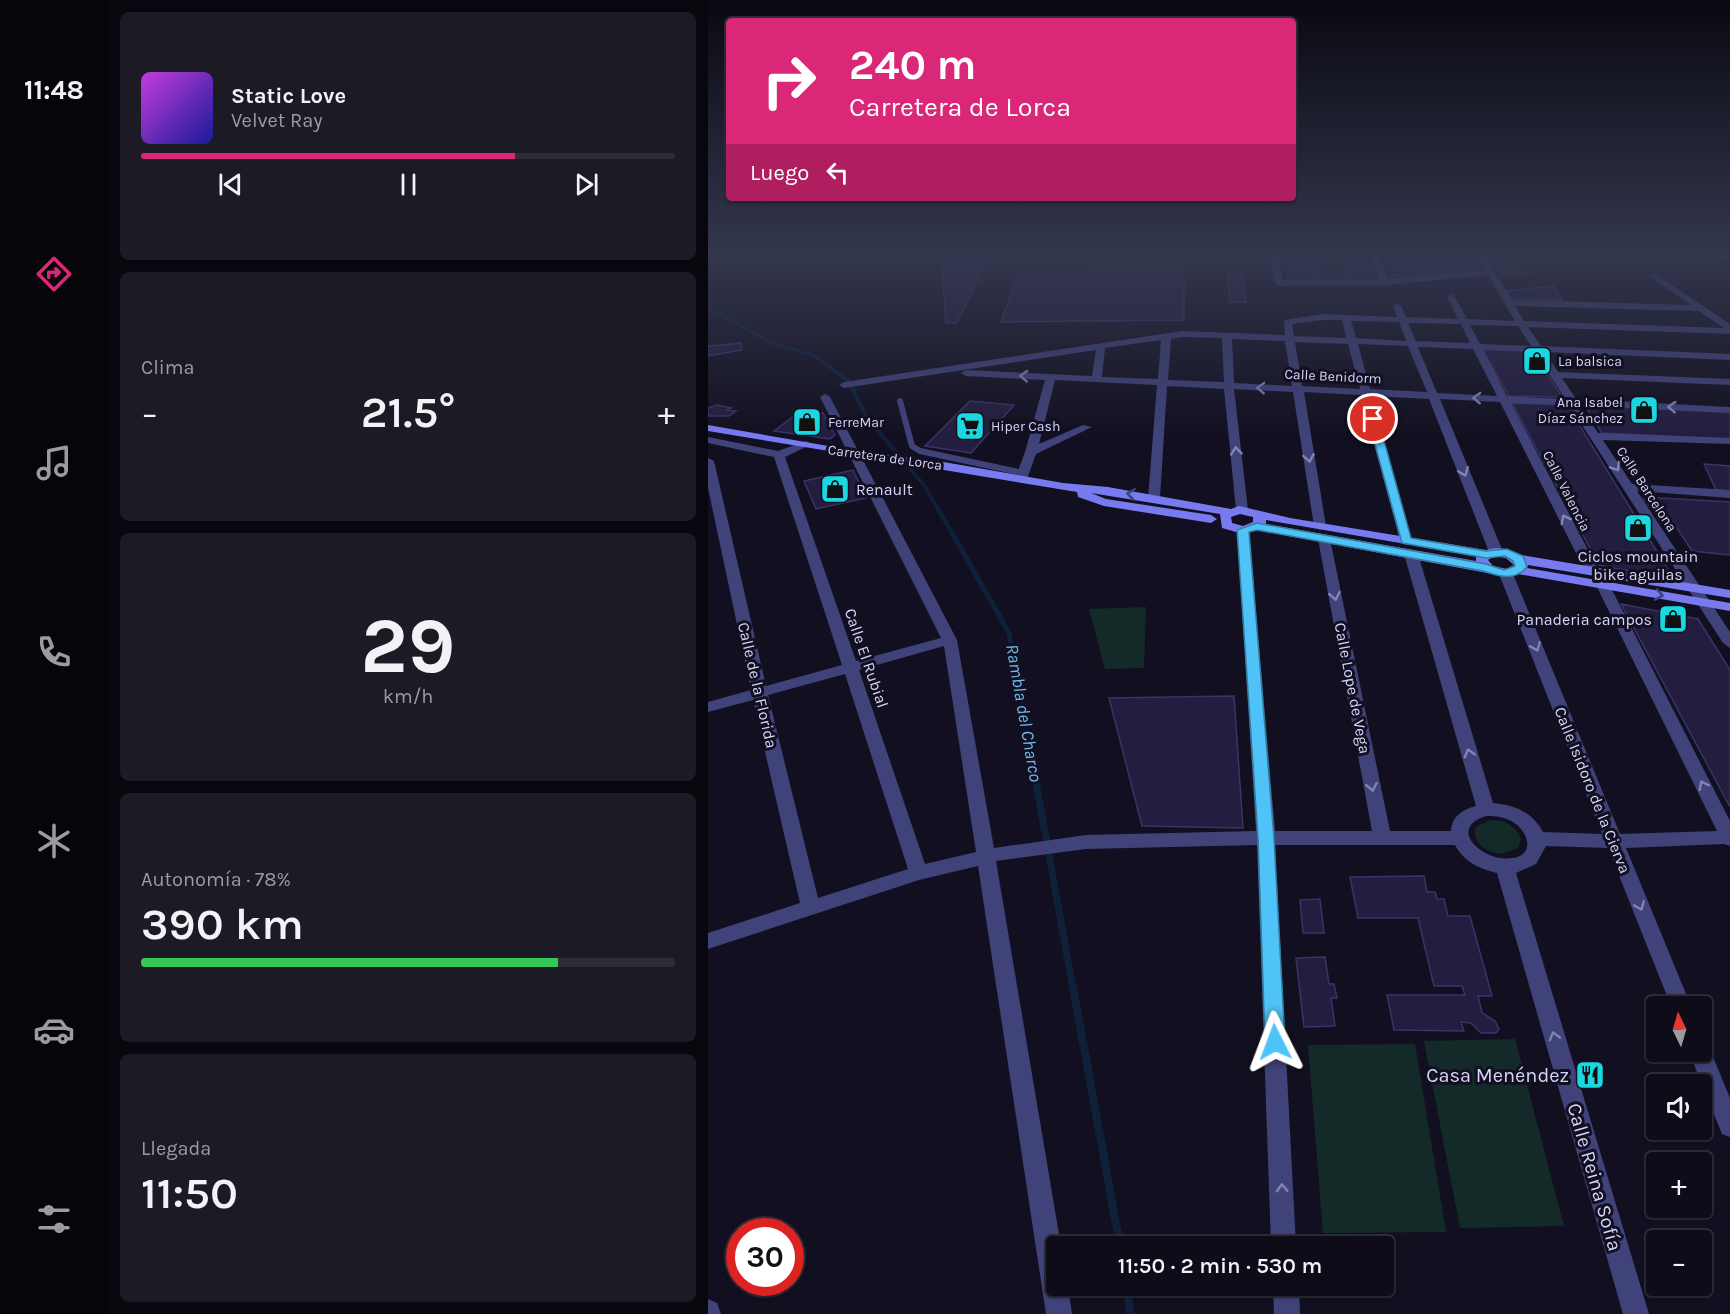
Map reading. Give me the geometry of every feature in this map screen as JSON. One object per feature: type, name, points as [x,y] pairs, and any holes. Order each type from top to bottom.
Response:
[{"type":"main road","name":"Carretera de Lorca","points":[[708,428],[861,455],[1022,476],[1104,502],[1232,514]]},
{"type":"main road","name":"Carretera de Lorca","points":[[1062,487],[1154,498],[1232,514]]},
{"type":"main road","points":[[1252,523],[1229,527],[1232,514],[1252,523],[1489,558],[1514,568],[1730,607]]},
{"type":"main road","points":[[1489,558],[1507,553],[1514,568]]},
{"type":"main road","points":[[1514,568],[1592,571],[1730,594]]},
{"type":"street","points":[[1400,313],[1434,397],[1489,558]]},
{"type":"street","name":"Calle Valencia","points":[[1459,313],[1592,571]]},
{"type":"street","name":"Calle Barcelona","points":[[1515,313],[1693,587]]},
{"type":"street","points":[[1670,313],[1730,341]]},
{"type":"street","points":[[1709,313],[1730,330]]},
{"type":"street","points":[[1290,338],[1287,322],[1323,317],[1730,330]]},
{"type":"street","points":[[1346,319],[1408,547],[1486,809]]},
{"type":"street","points":[[1227,335],[1232,514]]},
{"type":"street","points":[[844,385],[1166,336],[1227,335],[1730,357]]},
{"type":"street","points":[[1154,498],[1166,336]]},
{"type":"street","name":"Calle Lope de Vega","points":[[1290,338],[1322,532],[1382,837]]},
{"type":"street","points":[[1096,381],[1101,345]]},
{"type":"street","name":"Calle Benidorm","points":[[935,372],[1730,410]]},
{"type":"street","points":[[1556,375],[1730,382]]},
{"type":"street","points":[[1022,476],[1031,452],[1051,378]]},
{"type":"street","points":[[825,397],[861,455],[950,640],[994,854],[1059,1314]]},
{"type":"street","points":[[1031,452],[1087,427]]},
{"type":"street","points":[[1595,436],[1730,441]]},
{"type":"street","points":[[708,440],[779,455],[806,444]]},
{"type":"street","name":"Calle El Rubial","points":[[779,455],[920,873]]},
{"type":"street","name":"Calle de la Florida","points":[[708,461],[811,908]]},
{"type":"street","points":[[1628,487],[1730,494]]},
{"type":"street","points":[[1252,523],[1284,1236]]},
{"type":"street","name":"Calle Isidoro de la Cierva","points":[[1514,568],[1614,841],[1677,996]]},
{"type":"street","points":[[1537,839],[1614,841],[1730,838],[1603,585]]},
{"type":"street","points":[[1693,587],[1706,603],[1730,643]]},
{"type":"street","points":[[708,707],[950,640]]},
{"type":"street","points":[[1486,809],[1499,809],[1518,816],[1530,826],[1537,839],[1536,849],[1531,858],[1522,864],[1505,867],[1476,858],[1466,850],[1459,830],[1464,818],[1474,811],[1486,809]]},
{"type":"street","points":[[708,941],[920,873],[994,854],[1086,842],[1266,838],[1460,838]]},
{"type":"street","name":"Calle Reina Sofía","points":[[1505,867],[1635,1314]]},
{"type":"street","points":[[1704,1062],[1730,1126]]},
{"type":"street","points":[[1286,1296],[1287,1314]]},
{"type":"lane","points":[[900,401],[912,446],[920,451],[1022,476]]},
{"type":"green space","points":[[1146,607],[1144,668],[1105,669],[1089,609]]},
{"type":"green space","points":[[1490,820],[1505,822],[1516,830],[1521,839],[1518,848],[1501,854],[1481,846],[1476,838],[1476,827]]},
{"type":"green space","points":[[1515,1039],[1564,1226],[1460,1228],[1424,1041]]},
{"type":"green space","points":[[1415,1044],[1446,1232],[1323,1233],[1308,1045]]},
{"type":"building","points":[[945,313],[961,313],[957,323],[946,323]]},
{"type":"building","points":[[1004,313],[1184,313],[1184,320],[1001,322]]},
{"type":"building","points":[[741,343],[742,350],[708,356],[708,346]]},
{"type":"building","points":[[1483,350],[1532,351],[1562,397],[1509,396]]},
{"type":"building","name":"Hiper Cash","points":[[970,401],[1014,405],[971,453],[925,446]]},
{"type":"building","points":[[1512,403],[1567,405],[1669,571],[1648,575],[1599,565]]},
{"type":"building","points":[[1584,404],[1730,412],[1730,439],[1602,433]]},
{"type":"building","points":[[717,405],[731,408],[726,410],[736,411],[729,416],[708,416],[708,408]]},
{"type":"building","name":"FerreMar","points":[[798,413],[823,413],[835,435],[830,439],[774,431]]},
{"type":"building","points":[[1704,464],[1730,466],[1730,491],[1716,490]]},
{"type":"building","name":"Renault","points":[[853,470],[866,498],[816,509],[804,481]]},
{"type":"building","points":[[1643,497],[1730,502],[1730,555],[1692,551],[1661,504],[1648,505]]},
{"type":"building","points":[[1621,604],[1698,619],[1730,670],[1730,807]]},
{"type":"building","points":[[1234,696],[1243,828],[1142,826],[1109,698]]},
{"type":"building","points":[[1424,876],[1427,892],[1435,892],[1437,899],[1444,899],[1448,916],[1470,916],[1492,996],[1478,996],[1482,1013],[1495,1021],[1499,1029],[1496,1033],[1481,1033],[1471,1023],[1461,1022],[1464,1031],[1394,1030],[1387,995],[1465,995],[1462,986],[1434,986],[1418,918],[1358,918],[1350,877]]},
{"type":"building","points":[[1320,899],[1324,933],[1303,933],[1300,900]]},
{"type":"building","points":[[1325,957],[1329,984],[1334,984],[1337,998],[1331,998],[1335,1026],[1304,1027],[1296,958]]},
{"type":"waterway","name":"Rambla del Charco","points":[[719,313],[772,343],[813,355],[842,376]]},
{"type":"waterway","name":"Rambla del Charco","points":[[840,375],[848,380],[867,418],[924,485],[952,533]]},
{"type":"waterway","name":"Rambla del Charco","points":[[951,531],[1009,633],[1027,733]]},
{"type":"waterway","name":"Rambla del Charco","points":[[1027,732],[1073,989]]},
{"type":"waterway","name":"Rambla del Charco","points":[[1073,987],[1118,1236]]},
{"type":"waterway","name":"Rambla del Charco","points":[[1128,1296],[1131,1314]]},
{"type":"place","name":"La balsica","points":[[1537,361]]},
{"type":"place","name":"Ana Isabel Díaz Sánchez","points":[[1644,410]]},
{"type":"place","name":"FerreMar","points":[[807,422]]},
{"type":"place","name":"Hiper Cash","points":[[970,426]]},
{"type":"place","name":"Renault","points":[[835,489]]},
{"type":"place","name":"Ciclos mountain bike aguilas","points":[[1638,528]]},
{"type":"place","name":"Panaderia campos","points":[[1673,619]]},
{"type":"place","name":"Casa Menéndez","points":[[1590,1075]]},
{"type":"route","points":[[1275,1042],[1266,838],[1243,530],[1257,526],[1486,567],[1504,574],[1517,571],[1521,567],[1521,562],[1515,556],[1507,553],[1486,554],[1406,541],[1373,419]]}]
